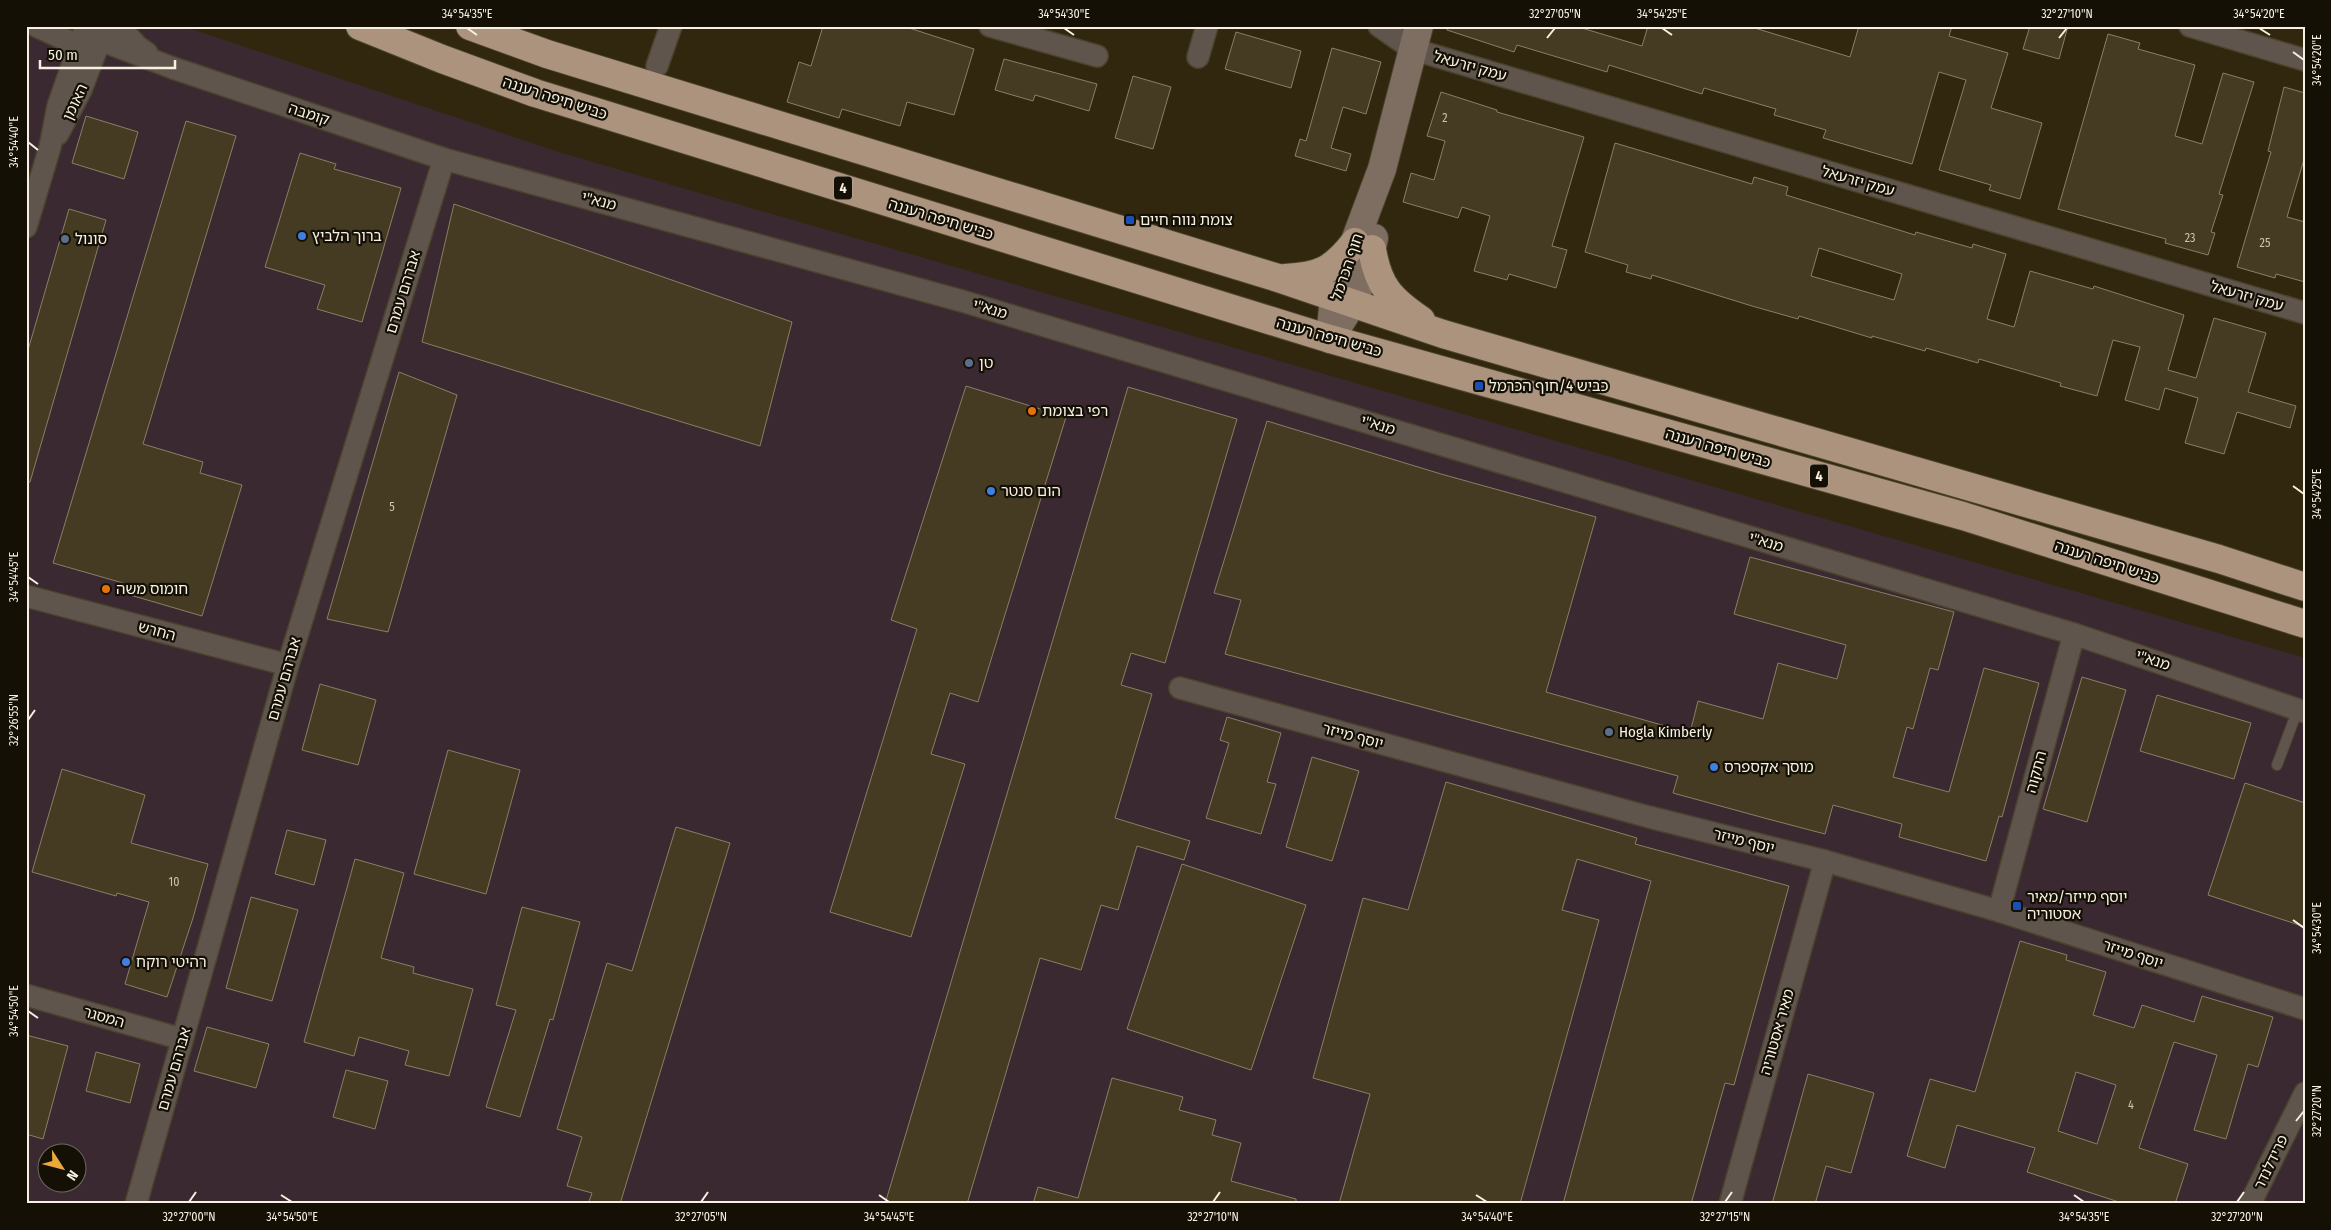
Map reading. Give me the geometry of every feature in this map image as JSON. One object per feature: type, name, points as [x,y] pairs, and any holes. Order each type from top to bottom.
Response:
[{"type":"highway","name":"כביש חיפה רעננה","points":[[360,26],[442,60],[535,93],[1330,339],[1963,516],[2305,624]]},
{"type":"highway","name":"4","points":[[470,26],[547,54],[1278,278],[1443,334],[2219,559],[2305,587]]},
{"type":"highway","points":[[1278,278],[1310,276],[1330,269],[1363,246],[1384,288],[1400,306],[1443,334]]},
{"type":"street","points":[[26,26],[78,73]]},
{"type":"street","name":"קומבה","points":[[36,26],[92,33],[173,68],[444,159]]},
{"type":"street","name":"קומבה","points":[[119,26],[137,46],[173,68]]},
{"type":"street","points":[[657,66],[671,26]]},
{"type":"street","points":[[990,26],[1097,56]]},
{"type":"street","points":[[1198,57],[1207,26]]},
{"type":"street","name":"עמק יזרעאל","points":[[1378,26],[2305,313]]},
{"type":"street","points":[[2190,26],[2305,60]]},
{"type":"street","name":"האומן","points":[[26,227],[50,147],[72,111],[78,73],[92,33]]},
{"type":"street","name":"חוף הכרמל","points":[[1330,339],[1363,246],[1416,38]]},
{"type":"street","name":"מנא\"י","points":[[444,159],[962,301],[2074,634],[2301,711]]},
{"type":"street","name":"אברהם עמרם","points":[[136,1204],[288,665],[444,159]]},
{"type":"street","name":"החרש","points":[[26,596],[288,665]]},
{"type":"street","name":"התקוה","points":[[1999,911],[2074,634]]},
{"type":"street","name":"יוסף מייזר","points":[[1180,688],[1649,817],[1825,861],[1999,911],[2305,1009]]},
{"type":"street","name":"מאיר אסטוריה","points":[[1730,1204],[1825,861]]},
{"type":"street","name":"המסגר","points":[[26,996],[182,1039]]},
{"type":"street","name":"פרידלנדר","points":[[2250,1204],[2305,1093]]},
{"type":"lane","points":[[2276,765],[2301,711]]},
{"type":"shaded area","points":[[26,26],[182,26],[565,154],[2305,658],[2305,1204],[26,1204]]},
{"type":"building","points":[[823,26],[903,26],[974,49],[954,115],[907,102],[900,126],[842,109],[839,118],[787,102],[799,62],[811,66]]},
{"type":"building","points":[[1447,26],[1575,26],[1642,46],[1648,26],[1748,26],[1850,57],[1859,26],[1952,26],[1949,36],[2008,53],[1991,108],[2042,123],[2020,199],[1989,190],[1991,185],[1939,170],[1966,80],[1939,72],[1912,164],[1823,138],[1826,130],[1774,115],[1776,109],[1704,88],[1702,94],[1609,65],[1607,72],[1517,45],[1514,52],[1447,30]]},
{"type":"building","points":[[2030,26],[2068,26],[2059,59],[2023,49]]},
{"type":"building","points":[[1236,32],[1301,51],[1291,88],[1225,69]]},
{"type":"building","points":[[2108,34],[2140,43],[2138,49],[2195,65],[2175,136],[2202,144],[2223,73],[2254,82],[2219,194],[2223,195],[2211,232],[2215,233],[2208,255],[2165,243],[2166,239],[2058,209]]},
{"type":"building","points":[[1332,48],[1381,62],[1366,114],[1343,107],[1331,148],[1351,154],[1346,171],[1295,156],[1300,139],[1306,141]]},
{"type":"building","points":[[1004,59],[1097,84],[1089,111],[1035,95],[1033,101],[995,90]]},
{"type":"building","points":[[1133,76],[1171,87],[1153,149],[1115,138]]},
{"type":"building","points":[[2284,87],[2305,93],[2305,156],[2287,217],[2305,222],[2305,282],[2276,274],[2275,278],[2237,267],[2271,152],[2268,151]]},
{"type":"building","points":[[1441,92],[1497,110],[1497,112],[1584,137],[1552,246],[1567,250],[1556,288],[1509,274],[1507,280],[1474,271],[1490,216],[1462,207],[1458,218],[1403,202],[1411,173],[1434,180],[1445,141],[1427,136]]},
{"type":"building","points":[[86,116],[138,132],[124,179],[72,163]]},
{"type":"building","points":[[186,121],[236,136],[143,444],[203,462],[200,473],[242,485],[202,616],[120,592],[123,583],[53,563]]},
{"type":"building","points":[[1615,143],[1752,184],[1754,177],[1788,187],[1786,195],[1915,235],[1916,232],[1972,248],[1973,244],[2006,254],[1987,319],[2014,327],[2030,271],[2093,289],[2094,286],[2184,315],[2168,370],[2196,378],[2214,318],[2266,333],[2248,392],[2296,406],[2290,428],[2237,412],[2224,454],[2185,443],[2198,398],[2165,388],[2159,410],[2125,400],[2140,347],[2113,340],[2097,396],[2060,386],[2061,383],[1979,359],[1978,363],[1926,348],[1925,351],[1872,336],[1872,338],[1799,316],[1798,319],[1752,306],[1652,275],[1651,279],[1626,272],[1628,265],[1585,252]],"holes":[[[1819,248],[1902,274],[1894,300],[1811,276]]]},
{"type":"building","points":[[300,153],[336,164],[334,169],[401,188],[362,322],[317,309],[325,285],[265,267]]},
{"type":"building","points":[[454,204],[792,322],[760,446],[422,342]]},
{"type":"building","points":[[69,209],[106,220],[30,482],[26,482],[26,357]]},
{"type":"building","points":[[399,372],[457,395],[388,632],[327,619]]},
{"type":"building","points":[[966,386],[1066,417],[978,702],[950,693],[931,754],[965,764],[911,937],[830,912],[917,629],[891,620]]},
{"type":"building","points":[[1128,387],[1237,419],[1165,663],[1131,653],[1121,685],[1152,694],[1115,818],[1190,841],[1184,860],[1137,846],[1118,910],[1101,905],[1081,970],[1040,958],[967,1204],[885,1204]]},
{"type":"building","points":[[1267,421],[1441,474],[1596,517],[1546,692],[1690,733],[1698,701],[1763,719],[1778,663],[1837,679],[1846,645],[1734,614],[1750,557],[1954,612],[1938,670],[1930,668],[1913,729],[1907,727],[1893,777],[1949,792],[1984,668],[2039,683],[2002,817],[1999,816],[1986,861],[1899,837],[1902,824],[1833,805],[1825,834],[1768,819],[1673,793],[1678,776],[1225,654],[1241,600],[1214,593]]},
{"type":"building","points":[[2082,677],[2126,690],[2087,822],[2043,809]]},
{"type":"building","points":[[320,684],[376,700],[358,765],[302,750]]},
{"type":"building","points":[[2157,695],[2251,723],[2234,779],[2140,751]]},
{"type":"building","points":[[1227,717],[1281,733],[1267,782],[1276,784],[1261,834],[1206,818],[1229,743],[1220,740]]},
{"type":"building","points":[[448,750],[520,770],[486,894],[414,874]]},
{"type":"building","points":[[1312,757],[1359,771],[1332,861],[1286,847]]},
{"type":"building","points":[[62,769],[145,795],[131,843],[208,864],[193,918],[167,997],[125,984],[149,902],[117,893],[116,896],[32,872]]},
{"type":"building","points":[[1446,782],[1637,838],[1635,844],[1789,886],[1734,1085],[1725,1083],[1691,1204],[1563,1204],[1651,881],[1577,859],[1562,910],[1599,920],[1520,1204],[1339,1204],[1370,1094],[1313,1078],[1363,898],[1408,910]]},
{"type":"building","points":[[2245,783],[2305,803],[2305,927],[2208,895]]},
{"type":"building","points":[[676,827],[730,843],[620,1204],[588,1204],[592,1193],[567,1186],[582,1137],[557,1129],[607,963],[632,971]]},
{"type":"building","points":[[287,830],[326,840],[314,885],[275,874]]},
{"type":"building","points":[[355,859],[404,873],[381,958],[414,967],[413,973],[473,989],[449,1076],[405,1065],[409,1051],[359,1037],[354,1056],[304,1042]]},
{"type":"building","points":[[1182,864],[1306,905],[1251,1070],[1127,1029]]},
{"type":"building","points":[[251,897],[298,910],[272,1001],[226,988]]},
{"type":"building","points":[[522,907],[580,922],[553,1020],[550,1019],[520,1117],[486,1107],[516,1010],[496,1005]]},
{"type":"building","points":[[2020,941],[2067,955],[2066,960],[2106,972],[2093,1015],[2134,1028],[2142,1005],[2194,1022],[2202,996],[2273,1017],[2258,1067],[2248,1064],[2226,1139],[2194,1130],[2217,1055],[2174,1042],[2139,1148],[2188,1164],[2175,1204],[2125,1204],[2027,1172],[2035,1148],[1957,1125],[1945,1168],[1907,1156],[1930,1079],[1975,1092]],"holes":[[[2076,1072],[2116,1085],[2097,1144],[2058,1131]]]},
{"type":"building","points":[[207,1027],[269,1044],[256,1088],[194,1071]]},
{"type":"building","points":[[26,1035],[68,1046],[43,1139],[26,1134]]},
{"type":"building","points":[[96,1052],[140,1064],[130,1103],[86,1091]]},
{"type":"building","points":[[346,1070],[388,1081],[375,1129],[333,1117]]},
{"type":"building","points":[[1808,1074],[1874,1093],[1851,1173],[1826,1166],[1815,1204],[1772,1204]]},
{"type":"building","points":[[1112,1078],[1183,1097],[1179,1110],[1216,1120],[1212,1135],[1241,1143],[1231,1181],[1296,1199],[1296,1204],[1033,1204],[1038,1187],[1078,1198]]},
{"type":"place","name":"צומת נווה חיים","points":[[1130,220]]},
{"type":"place","name":"ברוך הלביץ","points":[[302,236]]},
{"type":"place","name":"סונול","points":[[65,239]]},
{"type":"place","name":"טן","points":[[969,363]]},
{"type":"place","name":"כביש 4/חוף הכרמל","points":[[1479,386]]},
{"type":"place","name":"רפי בצומת","points":[[1032,411]]},
{"type":"place","name":"הום סנטר","points":[[991,491]]},
{"type":"place","name":"חומוס משה","points":[[106,589]]},
{"type":"place","name":"Hogla Kimberly","points":[[1609,732]]},
{"type":"place","name":"מוסך אקספרס","points":[[1714,767]]},
{"type":"place","name":"יוסף מייזר/מאיר אסטוריה","points":[[2017,906]]},
{"type":"place","name":"רהיטי רוקח","points":[[126,962]]}]
